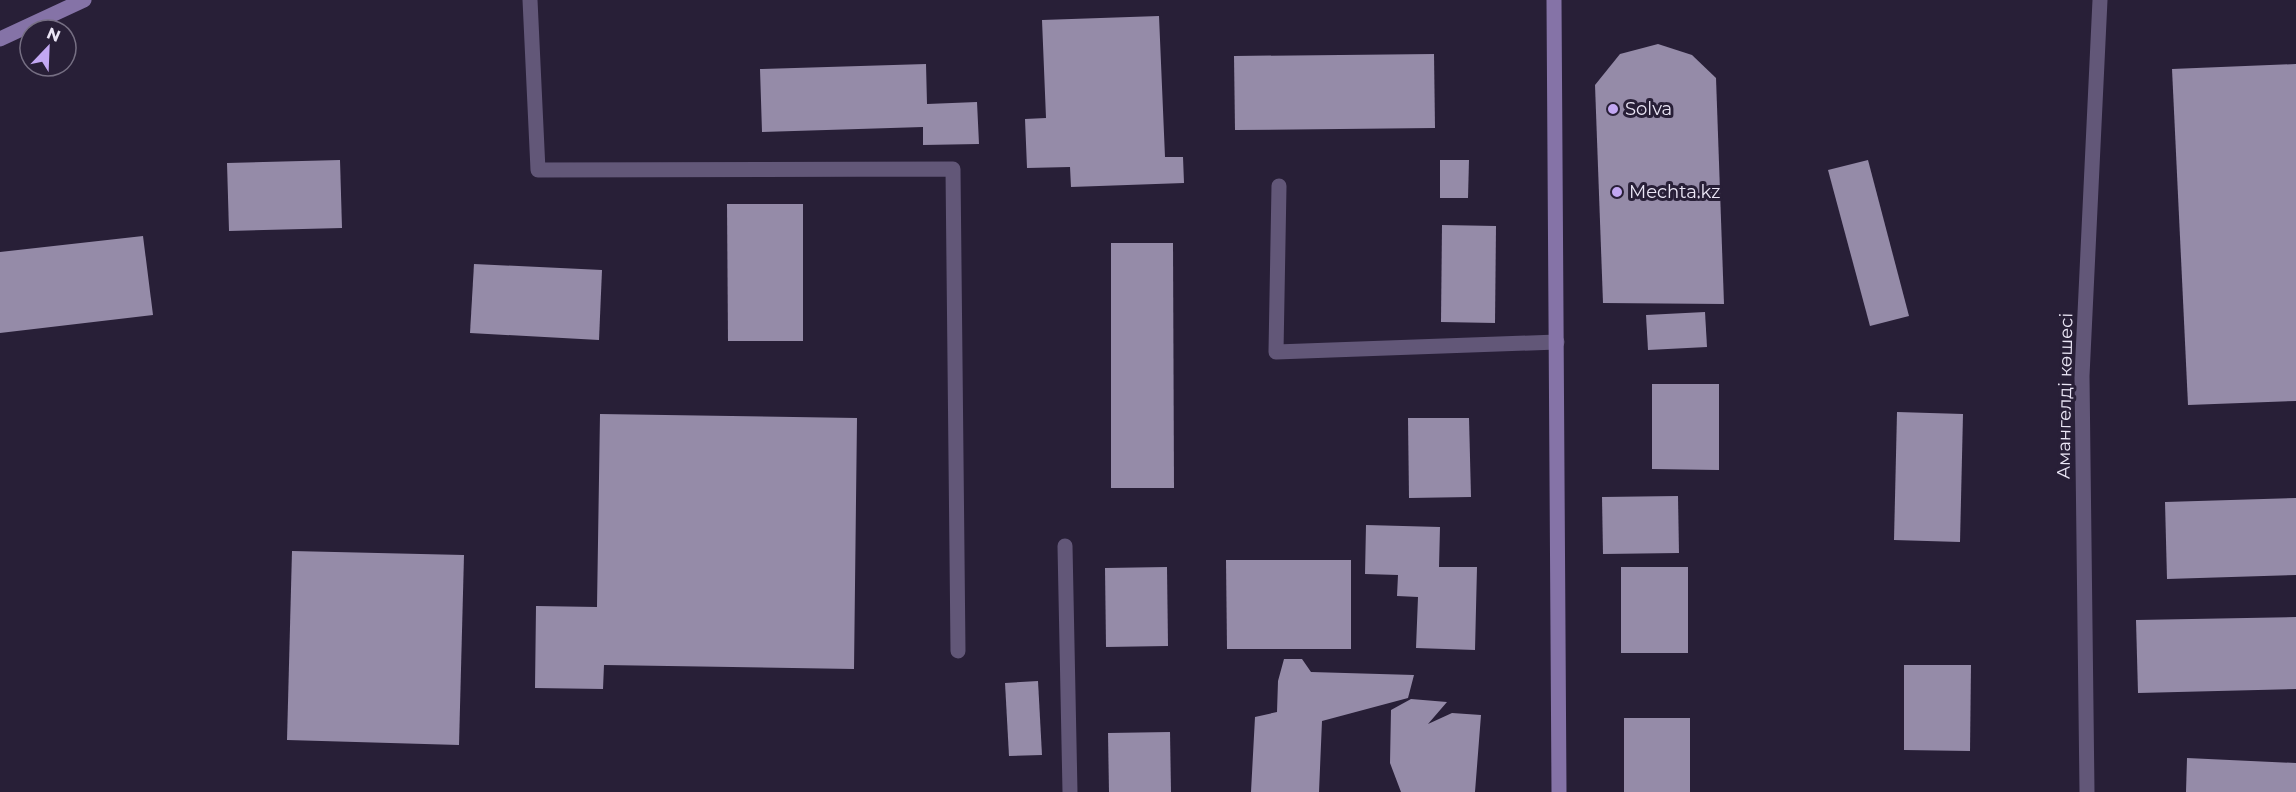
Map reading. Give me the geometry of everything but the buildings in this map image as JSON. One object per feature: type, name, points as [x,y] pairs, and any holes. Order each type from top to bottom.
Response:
[{"type":"street","points":[[0,39],[84,0]]},
{"type":"street","points":[[530,0],[538,170],[953,169],[958,651]]},
{"type":"street","points":[[1554,0],[1559,792]]},
{"type":"street","name":"Амангелді көшесі","points":[[2087,792],[2082,376],[2100,0]]},
{"type":"street","points":[[1279,186],[1276,352],[1557,342]]},
{"type":"street","points":[[1065,546],[1070,792]]},
{"type":"place","name":"Solva","points":[[1613,109]]},
{"type":"place","name":"Mechta.kz","points":[[1617,192]]}]
